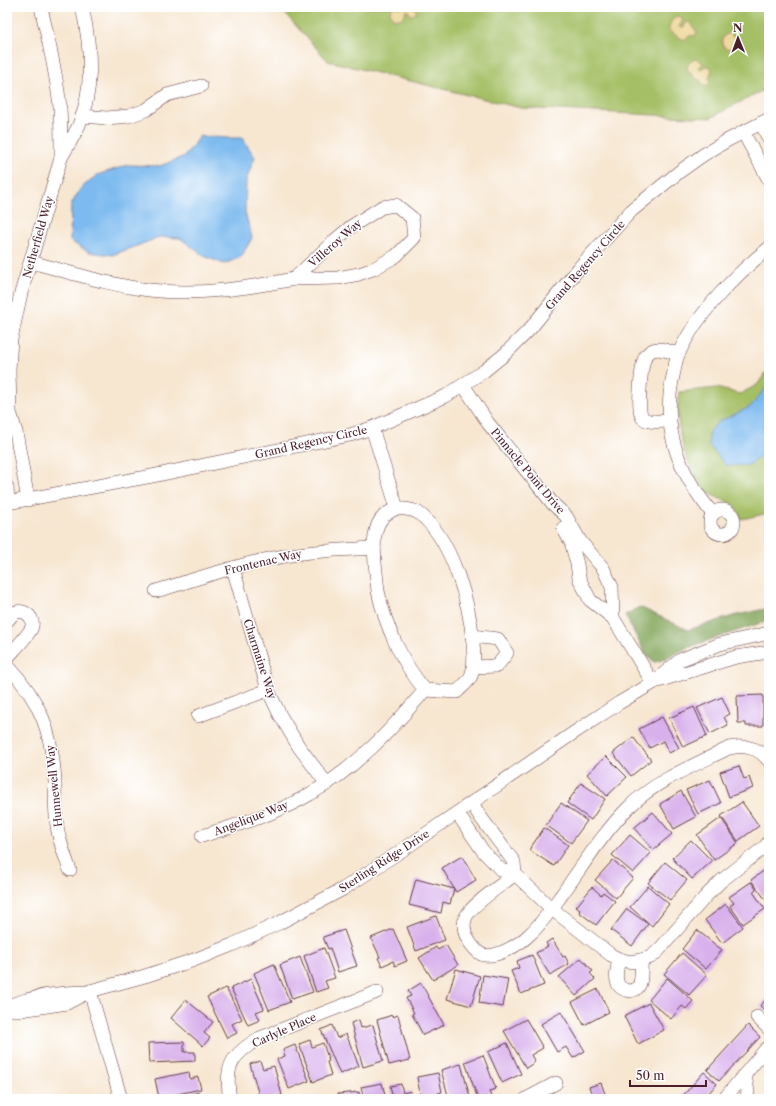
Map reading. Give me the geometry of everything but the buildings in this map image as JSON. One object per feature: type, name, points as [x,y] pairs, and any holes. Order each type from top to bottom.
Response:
[{"type":"street","name":"Netherfield Way","points":[[41,7],[58,90],[61,127],[61,158]]},
{"type":"street","name":"Netherfield Way","points":[[28,500],[16,432],[8,415],[11,339],[21,293],[61,158],[79,126],[89,87],[89,50],[87,28],[82,7]]},
{"type":"street","points":[[82,116],[107,118],[129,116],[146,110],[167,95],[201,86]]},
{"type":"street","points":[[765,121],[769,139]]},
{"type":"street","name":"Grand Regency Circle","points":[[8,503],[293,447],[372,428],[446,396],[464,386],[505,354],[530,329],[579,268],[631,211],[679,172],[728,140],[765,121]]},
{"type":"street","points":[[742,132],[769,180]]},
{"type":"street","name":"Villeroy Way","points":[[31,262],[100,280],[150,290],[195,291],[233,289],[294,279],[338,278],[359,274],[373,269],[396,256],[414,238],[412,218],[396,205],[382,207],[352,226],[294,279]]},
{"type":"street","points":[[713,514],[699,497],[686,476],[675,449],[669,421],[671,386],[678,354],[693,327],[722,291],[751,262],[769,248]]},
{"type":"street","points":[[669,421],[649,422],[642,417],[639,409],[641,383],[646,356],[652,350],[659,349],[678,354]]},
{"type":"street","name":"Pinnacle Point Drive","points":[[464,386],[488,423],[553,504],[566,516],[580,540],[603,568],[612,587],[613,618]]},
{"type":"street","points":[[372,428],[397,508]]},
{"type":"street","points":[[7,487],[8,503]]},
{"type":"street","name":"Pinnacle Point Drive","points":[[553,504],[559,520],[571,542],[579,578],[590,600],[613,618],[653,683]]},
{"type":"street","points":[[397,508],[416,511],[430,524],[440,538],[457,574],[468,610],[472,636],[474,667],[471,678],[457,692],[425,690],[417,681],[401,652],[386,618],[378,590],[374,548],[376,531],[383,516],[397,508]]},
{"type":"street","name":"Frontenac Way","points":[[156,591],[233,568],[292,554],[374,548]]},
{"type":"street","points":[[577,564],[592,556]]},
{"type":"street","name":"Charmaine Way","points":[[233,568],[268,690],[280,716],[299,747],[327,784]]},
{"type":"street","points":[[7,621],[14,614],[22,612],[29,615],[32,625],[29,631],[7,658]]},
{"type":"street","name":"Sterling Ridge Drive","points":[[7,1010],[21,1010],[66,1003],[90,991],[145,976],[194,960],[232,945],[279,923],[343,889],[404,849],[619,703],[653,683],[680,660],[720,644],[769,633]]},
{"type":"street","points":[[472,636],[498,639],[507,653],[497,666],[474,667]]},
{"type":"street","name":"Sterling Ridge Drive","points":[[653,683],[736,658],[769,652]]},
{"type":"street","name":"Hunnewell Way","points":[[7,666],[24,684],[44,721],[53,759],[57,826],[60,841],[70,870]]},
{"type":"street","points":[[198,716],[268,690]]},
{"type":"street","name":"Angelique Way","points":[[202,836],[267,815],[309,795],[327,784],[368,752],[425,690]]},
{"type":"street","points":[[515,874],[478,904],[466,916],[464,929],[467,939],[476,950],[482,954],[492,955],[506,951],[530,934],[552,909],[610,828],[628,808],[650,790],[662,782],[729,748],[740,746],[751,748],[759,751],[769,761]]},
{"type":"street","points":[[472,803],[479,815],[514,862],[515,874]]},
{"type":"street","points":[[457,813],[483,851],[501,870],[515,874],[552,909],[601,948],[630,960],[650,957],[659,950],[706,896],[766,846],[769,841]]},
{"type":"street","points":[[90,991],[121,1099]]},
{"type":"street","name":"Sterling Ridge Drive","points":[[7,1006],[20,1001],[65,992],[90,991]]},
{"type":"street","name":"Carlyle Place","points":[[230,1099],[228,1076],[230,1065],[237,1054],[249,1044],[260,1038],[377,992]]},
{"type":"street","points":[[757,1017],[769,1029]]},
{"type":"street","points":[[724,1099],[766,1048],[769,1047]]},
{"type":"street","points":[[745,1074],[748,1092],[746,1099]]},
{"type":"street","points":[[526,1099],[556,1083]]},
{"type":"green space","points":[[279,7],[765,7],[769,11],[769,87],[710,118],[521,108],[328,61]]},
{"type":"green space","points":[[769,368],[769,513],[742,519],[735,507],[705,490],[690,466],[684,451],[679,427],[679,392],[716,388],[740,394],[757,385]]},
{"type":"green space","points":[[640,607],[688,630],[733,616],[769,608],[769,620],[687,648],[667,658],[654,662],[646,655],[625,615]]},
{"type":"sand","points":[[392,7],[416,7],[416,13],[413,15],[409,14],[409,11],[407,10],[401,19],[396,19],[392,17],[390,12]]},
{"type":"sand","points":[[677,16],[681,17],[683,20],[679,27],[684,27],[686,23],[689,22],[697,32],[696,35],[690,36],[683,40],[669,31],[671,22]]},
{"type":"sand","points":[[729,33],[738,39],[740,43],[738,46],[732,46],[729,49],[726,49],[722,40],[724,36]]},
{"type":"sand","points":[[696,59],[703,64],[699,67],[700,69],[705,66],[709,66],[712,69],[709,78],[709,85],[702,84],[700,80],[696,79],[688,72],[687,67]]},
{"type":"water","points":[[200,136],[242,138],[255,157],[246,180],[245,212],[252,238],[241,257],[224,264],[204,256],[180,238],[159,237],[112,255],[89,252],[70,241],[71,205],[80,189],[97,175],[128,165],[160,166],[185,156]]},
{"type":"water","points":[[769,384],[769,449],[749,465],[727,466],[709,446],[709,432],[718,422],[750,407]]}]
